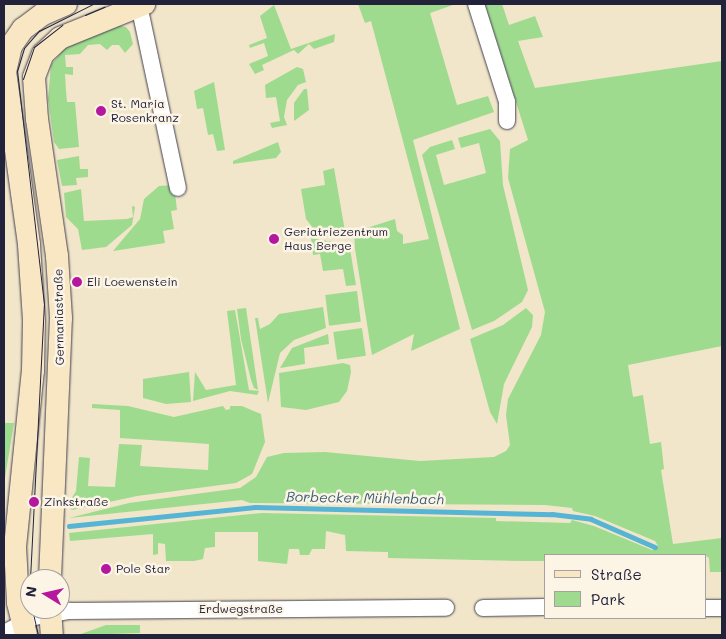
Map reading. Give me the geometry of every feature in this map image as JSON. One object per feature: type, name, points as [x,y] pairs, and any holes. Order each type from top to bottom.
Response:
[{"type":"main road","name":"Germaniastraße","points":[[34,623],[9,548],[33,371],[34,320],[28,244],[5,78],[7,58],[14,40],[38,17],[66,4]]},
{"type":"main road","name":"Germaniastraße","points":[[50,569],[61,318],[57,256],[34,96],[34,77],[40,58],[60,38],[141,4]]},
{"type":"street","points":[[141,4],[178,188]]},
{"type":"street","points":[[476,4],[507,102],[507,122]]},
{"type":"street","points":[[483,608],[544,607]]},
{"type":"street","name":"Erdwegstraße","points":[[34,623],[80,611],[446,608]]},
{"type":"street","points":[[706,608],[722,608]]},
{"type":"green space","points":[[358,4],[456,4],[430,13],[457,105],[488,96],[494,112],[413,140],[460,329],[411,351],[414,334],[372,355],[354,232],[395,219],[397,231],[403,235],[403,244],[429,239],[371,21],[365,23]]},
{"type":"green space","points":[[485,4],[502,4],[509,25],[535,16],[543,37],[518,41],[535,88],[722,61],[722,346],[628,365],[633,397],[643,395],[650,444],[661,442],[664,469],[661,470],[673,544],[722,538],[722,572],[710,572],[709,558],[706,554],[544,554],[544,561],[388,558],[388,552],[346,551],[345,535],[326,531],[325,549],[312,549],[309,555],[300,555],[299,549],[289,549],[287,564],[258,561],[258,532],[215,532],[215,547],[205,548],[203,559],[194,561],[166,561],[165,544],[158,543],[158,554],[153,555],[153,534],[70,541],[69,533],[262,513],[496,518],[496,521],[570,523],[572,520],[594,526],[652,550],[658,546],[655,541],[595,516],[573,511],[572,508],[545,505],[250,503],[242,500],[69,518],[129,503],[240,488],[256,477],[267,457],[284,453],[325,452],[420,461],[494,457],[506,451],[510,445],[506,415],[508,399],[541,335],[545,312],[508,178],[510,149],[528,140]]},
{"type":"green space","points":[[274,5],[291,49],[335,34],[334,42],[314,49],[309,44],[298,54],[294,50],[262,65],[264,70],[255,74],[249,64],[268,56],[264,43],[250,48],[249,45],[267,38],[260,16]]},
{"type":"green space","points":[[117,25],[126,27],[130,32],[133,44],[125,53],[119,45],[112,45],[107,50],[100,44],[88,45],[80,54],[65,55],[66,67],[73,67],[73,75],[65,74],[66,91],[67,102],[75,102],[79,147],[59,149],[54,142],[48,99],[51,65],[65,48]]},
{"type":"green space","points":[[297,67],[303,69],[306,82],[298,85],[287,100],[284,117],[287,125],[272,128],[270,123],[280,121],[276,97],[266,98],[265,85]]},
{"type":"green space","points":[[214,82],[225,150],[217,151],[213,134],[208,135],[203,108],[197,109],[194,91]]},
{"type":"green space","points":[[304,89],[307,89],[309,110],[294,121],[294,103]]},
{"type":"green space","points":[[490,129],[500,141],[503,185],[528,290],[522,302],[494,321],[472,330],[422,155],[430,147],[452,140],[455,149],[436,155],[444,185],[486,173],[479,143],[461,148],[458,138]]},
{"type":"green space","points":[[278,142],[281,152],[276,158],[233,164],[233,161]]},
{"type":"green space","points":[[79,156],[80,169],[88,169],[88,177],[76,178],[77,185],[62,186],[57,160]]},
{"type":"green space","points":[[334,168],[346,233],[313,228],[306,219],[301,189],[325,185],[323,171]]},
{"type":"green space","points":[[174,185],[177,210],[171,211],[174,229],[163,231],[165,243],[113,251],[140,219],[144,199],[159,186]]},
{"type":"green space","points":[[81,189],[84,221],[127,219],[133,217],[132,206],[135,207],[132,225],[106,247],[82,250],[78,229],[66,217],[64,193]]},
{"type":"green space","points":[[311,238],[344,244],[350,249],[356,285],[346,286],[343,269],[323,271],[320,254],[313,255]]},
{"type":"green space","points":[[357,291],[361,322],[329,326],[325,295]]},
{"type":"green space","points":[[323,307],[326,328],[294,340],[280,353],[268,403],[255,318],[258,318],[260,329],[270,324],[279,314]]},
{"type":"green space","points":[[246,308],[258,390],[254,388],[251,380],[241,339],[237,309]]},
{"type":"green space","points":[[526,308],[533,315],[532,327],[504,384],[497,424],[490,412],[470,339],[503,325]]},
{"type":"green space","points":[[235,310],[249,390],[259,391],[257,395],[230,391],[193,401],[195,372],[206,390],[236,385],[227,311]]},
{"type":"green space","points":[[362,328],[366,356],[337,360],[333,332]]},
{"type":"green space","points":[[328,334],[329,344],[304,348],[305,364],[280,368],[292,348]]},
{"type":"green space","points":[[343,363],[350,365],[351,372],[347,391],[339,402],[306,410],[281,407],[279,373]]},
{"type":"green space","points":[[189,372],[191,402],[166,404],[143,398],[143,379]]},
{"type":"green space","points":[[92,404],[128,406],[174,417],[223,406],[226,410],[230,409],[230,406],[242,406],[261,414],[265,442],[252,474],[236,483],[137,496],[72,510],[67,506],[76,491],[79,457],[90,458],[88,486],[115,487],[119,444],[142,445],[140,466],[208,470],[209,444],[120,438],[120,410],[92,408]]},
{"type":"green space","points":[[4,423],[14,423],[4,484]]},
{"type":"green space","points":[[106,625],[140,625],[140,633],[78,635]]},
{"type":"waterway","name":"Borbecker Mühlenbach","points":[[69,526],[255,507],[552,514],[591,519],[655,547]]},
{"type":"tram line","points":[[31,569],[44,304],[17,71],[24,48],[39,31],[93,4]]},
{"type":"tram line","points":[[85,15],[104,7]]},
{"type":"tram line","points":[[23,79],[34,47],[62,25]]},
{"type":"tram line","points":[[34,619],[38,635]]},
{"type":"place","name":"St. Maria Rosenkranz","points":[[101,111]]},
{"type":"place","name":"Geriatriezentrum Haus Berge","points":[[274,239]]},
{"type":"place","name":"Eli Loewenstein","points":[[77,282]]},
{"type":"place","name":"Zinkstraße","points":[[34,502]]},
{"type":"place","name":"Pole Star","points":[[106,569]]}]
